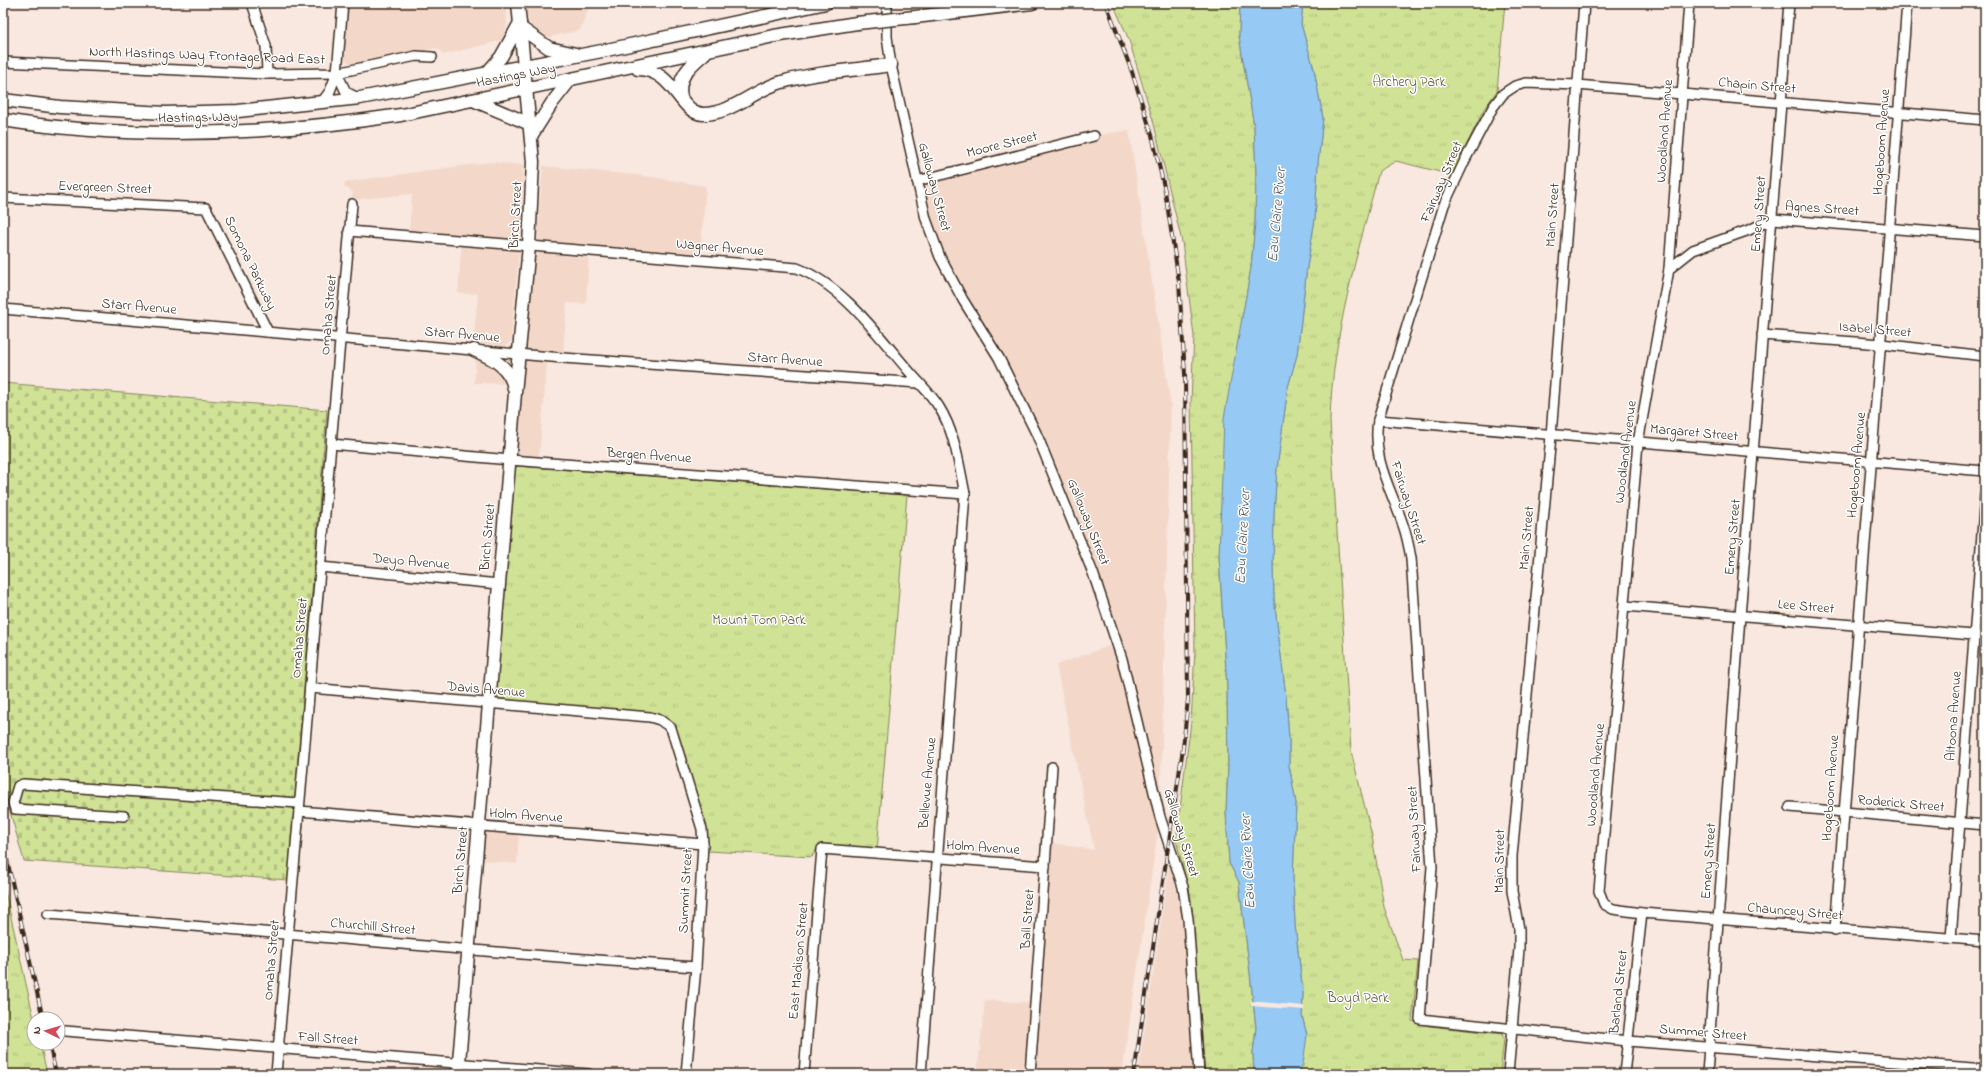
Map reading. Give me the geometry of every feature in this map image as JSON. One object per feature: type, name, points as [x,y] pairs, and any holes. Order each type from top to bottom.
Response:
[{"type":"main road","name":"Birch Street","points":[[459,1068],[478,826],[529,246],[533,180],[531,130],[518,3]]},
{"type":"main road","name":"Hastings Way","points":[[3,100],[60,107],[165,113],[238,111],[360,98],[581,55],[826,3]]},
{"type":"main road","name":"Hastings Way","points":[[3,120],[129,133],[237,133],[341,125],[401,116],[707,52],[774,36],[857,23],[1032,3]]},
{"type":"main road","points":[[487,73],[501,57],[520,26],[548,48],[581,55]]},
{"type":"main road","points":[[681,98],[679,90],[685,73],[690,65],[707,52]]},
{"type":"main road","points":[[627,68],[650,70],[670,84],[689,108],[702,114],[717,112],[780,82],[803,77],[891,65]]},
{"type":"main road","points":[[473,100],[531,130],[570,80]]},
{"type":"main road","points":[[474,350],[502,366],[511,378],[515,393]]},
{"type":"street","points":[[252,3],[266,46],[267,74]]},
{"type":"street","points":[[322,102],[330,91],[337,73],[344,3]]},
{"type":"street","name":"Galloway Street","points":[[887,3],[887,37],[891,65],[916,181],[926,219],[940,257],[963,300],[996,352],[1027,414],[1093,573],[1113,628],[1130,688],[1160,817],[1175,859],[1183,888],[1188,919],[1199,1074]]},
{"type":"street","name":"Main Street","points":[[1508,1074],[1513,1028],[1519,928],[1512,891],[1512,856],[1551,436],[1584,3]]},
{"type":"street","name":"Woodland Avenue","points":[[1604,904],[1600,891],[1638,443],[1669,269],[1689,3]]},
{"type":"street","name":"Emery Street","points":[[1707,1074],[1740,616],[1762,335],[1773,219],[1780,102],[1789,3]]},
{"type":"street","name":"Hogeboom Avenue","points":[[1834,930],[1890,228],[1897,112],[1907,3]]},
{"type":"street","name":"North Hastings Way Frontage Road East","points":[[3,62],[267,74],[337,73],[416,56],[432,57]]},
{"type":"street","points":[[337,73],[346,92],[360,98]]},
{"type":"street","name":"Chapin Street","points":[[1526,83],[1577,85],[1682,93],[1985,120]]},
{"type":"street","name":"Fairway Street","points":[[1420,1019],[1432,867],[1411,558],[1407,538],[1380,466],[1376,450],[1375,436],[1378,420],[1444,205],[1493,108],[1503,94],[1515,86],[1526,83]]},
{"type":"street","name":"Moore Street","points":[[916,181],[1094,136]]},
{"type":"street","name":"Evergreen Street","points":[[3,198],[206,208]]},
{"type":"street","name":"Omaha Street","points":[[276,1074],[352,204]]},
{"type":"street","name":"Somona Parkway","points":[[206,208],[268,332]]},
{"type":"street","name":"Agnes Street","points":[[1669,269],[1693,250],[1749,230],[1773,219],[1985,236]]},
{"type":"street","name":"Wagner Avenue","points":[[349,231],[797,268],[810,273],[825,283],[862,317],[939,407],[952,435],[965,494]]},
{"type":"street","name":"Starr Avenue","points":[[3,309],[519,354],[919,383]]},
{"type":"street","name":"Isabel Street","points":[[1762,335],[1881,344],[1985,356]]},
{"type":"street","name":"Margaret Street","points":[[1378,420],[1551,436],[1985,471]]},
{"type":"street","name":"Bergen Avenue","points":[[331,444],[510,460],[965,494]]},
{"type":"street","name":"Bellevue Avenue","points":[[920,1074],[965,494]]},
{"type":"street","name":"Altoona Avenue","points":[[1951,938],[1985,495]]},
{"type":"street","name":"Deyo Avenue","points":[[320,567],[499,584]]},
{"type":"street","name":"Lee Street","points":[[1625,606],[1985,636]]},
{"type":"street","name":"Davis Avenue","points":[[310,688],[650,717],[660,720]]},
{"type":"street","name":"Summit Street","points":[[660,720],[671,728],[702,829],[703,844],[696,967],[686,1074]]},
{"type":"street","name":"Ball Street","points":[[1030,1074],[1052,767]]},
{"type":"street","name":"Holm Avenue","points":[[124,816],[15,809],[13,804],[18,786],[23,784],[299,807],[478,826],[703,844]]},
{"type":"street","name":"Roderick Street","points":[[1790,808],[1985,825]]},
{"type":"street","name":"Holm Avenue","points":[[822,849],[1046,866]]},
{"type":"street","name":"East Madison Street","points":[[804,1074],[822,849]]},
{"type":"street","name":"Chauncey Street","points":[[1604,904],[1612,909],[1642,913],[1834,930],[1985,941]]},
{"type":"street","name":"Barland Street","points":[[1624,1074],[1642,913]]},
{"type":"street","name":"Churchill Street","points":[[48,914],[288,933],[468,950],[696,967]]},
{"type":"street","name":"Summer Street","points":[[1420,1019],[1628,1041],[1985,1069]]},
{"type":"street","name":"Fall Street","points":[[66,1031],[278,1049],[459,1068],[589,1074]]},
{"type":"shaded area","points":[[348,3],[505,3],[507,23],[504,40],[443,55],[440,50],[435,48],[359,64],[351,64],[344,59],[343,55]]},
{"type":"shaded area","points":[[524,3],[588,3],[589,7],[580,30],[542,39],[529,23]]},
{"type":"shaded area","points":[[1129,130],[1171,406],[1160,817],[1122,1074],[977,1074],[985,1000],[1035,1003],[1045,866],[1052,843],[1094,850],[1056,665],[1117,643],[1037,435],[940,257],[917,181],[1094,136]]},
{"type":"shaded area","points":[[490,162],[523,165],[522,219],[511,341],[506,346],[473,343],[478,294],[458,293],[462,236],[409,232],[412,194],[351,200],[353,192],[344,187],[345,182]]},
{"type":"shaded area","points":[[543,166],[646,176],[706,186],[700,256],[539,242],[537,234]]},
{"type":"shaded area","points":[[542,253],[589,258],[586,304],[567,303],[563,354],[548,353],[539,457],[521,456],[517,454],[516,449],[535,259],[536,255]]},
{"type":"shaded area","points":[[476,355],[493,359],[515,384],[474,383]]},
{"type":"shaded area","points":[[488,831],[519,834],[517,864],[480,860],[484,832]]},
{"type":"shaded area","points":[[1170,860],[1182,915],[1194,1074],[1138,1074]]},
{"type":"green space","points":[[1113,3],[1240,3],[1239,36],[1254,126],[1256,175],[1255,222],[1251,268],[1242,319],[1219,556],[1227,688],[1228,766],[1226,812],[1229,863],[1239,882],[1250,973],[1256,1028],[1253,1053],[1254,1074],[1205,1074],[1191,898],[1176,840],[1191,722],[1195,651],[1191,402],[1194,336],[1182,242],[1153,120],[1129,40]]},
{"type":"green space","points":[[1303,3],[1505,3],[1497,91],[1484,109],[1452,175],[1396,161],[1379,171],[1347,295],[1336,358],[1330,421],[1351,751],[1372,836],[1384,907],[1403,960],[1418,961],[1412,1021],[1429,1026],[1502,1034],[1504,1039],[1500,1074],[1298,1074],[1307,1035],[1302,1016],[1303,993],[1295,925],[1293,877],[1296,803],[1289,765],[1286,697],[1274,598],[1273,566],[1277,468],[1288,387],[1297,355],[1307,267],[1315,219],[1318,163],[1323,118],[1314,69],[1301,24]]},
{"type":"green space","points":[[3,383],[327,410],[288,880],[24,861],[3,787]]},
{"type":"green space","name":"Mount Tom Park","points":[[517,466],[907,495],[877,851],[820,848],[816,850],[812,857],[708,851],[707,836],[671,723],[496,698],[495,695],[514,470]]},
{"type":"green space","points":[[3,882],[32,1011],[26,1011],[26,1051],[42,1051],[47,1074],[3,1074]]},
{"type":"water","name":"Eau Claire River","points":[[1240,3],[1303,3],[1301,24],[1314,69],[1323,118],[1318,163],[1315,219],[1307,267],[1297,355],[1288,387],[1277,468],[1274,513],[1274,598],[1286,697],[1289,765],[1296,803],[1293,877],[1295,925],[1303,993],[1302,1016],[1307,1035],[1303,1064],[1298,1074],[1254,1074],[1253,1053],[1256,1028],[1239,882],[1229,863],[1226,812],[1228,766],[1227,688],[1219,556],[1224,418],[1251,268],[1255,222],[1256,175],[1254,126],[1239,36]]},
{"type":"pier","points":[[1251,1001],[1304,1006],[1304,1010],[1251,1006]]},
{"type":"railway","points":[[1106,3],[1132,72],[1152,135],[1165,191],[1179,282],[1185,374],[1188,699],[1183,748],[1134,1074]]},
{"type":"railway","points":[[3,842],[41,1011]]},
{"type":"railway","points":[[51,1051],[56,1074]]},
{"type":"park label","name":"Archery Park","points":[[1409,82]]},
{"type":"park label","name":"Boyd Park","points":[[1358,998]]}]
